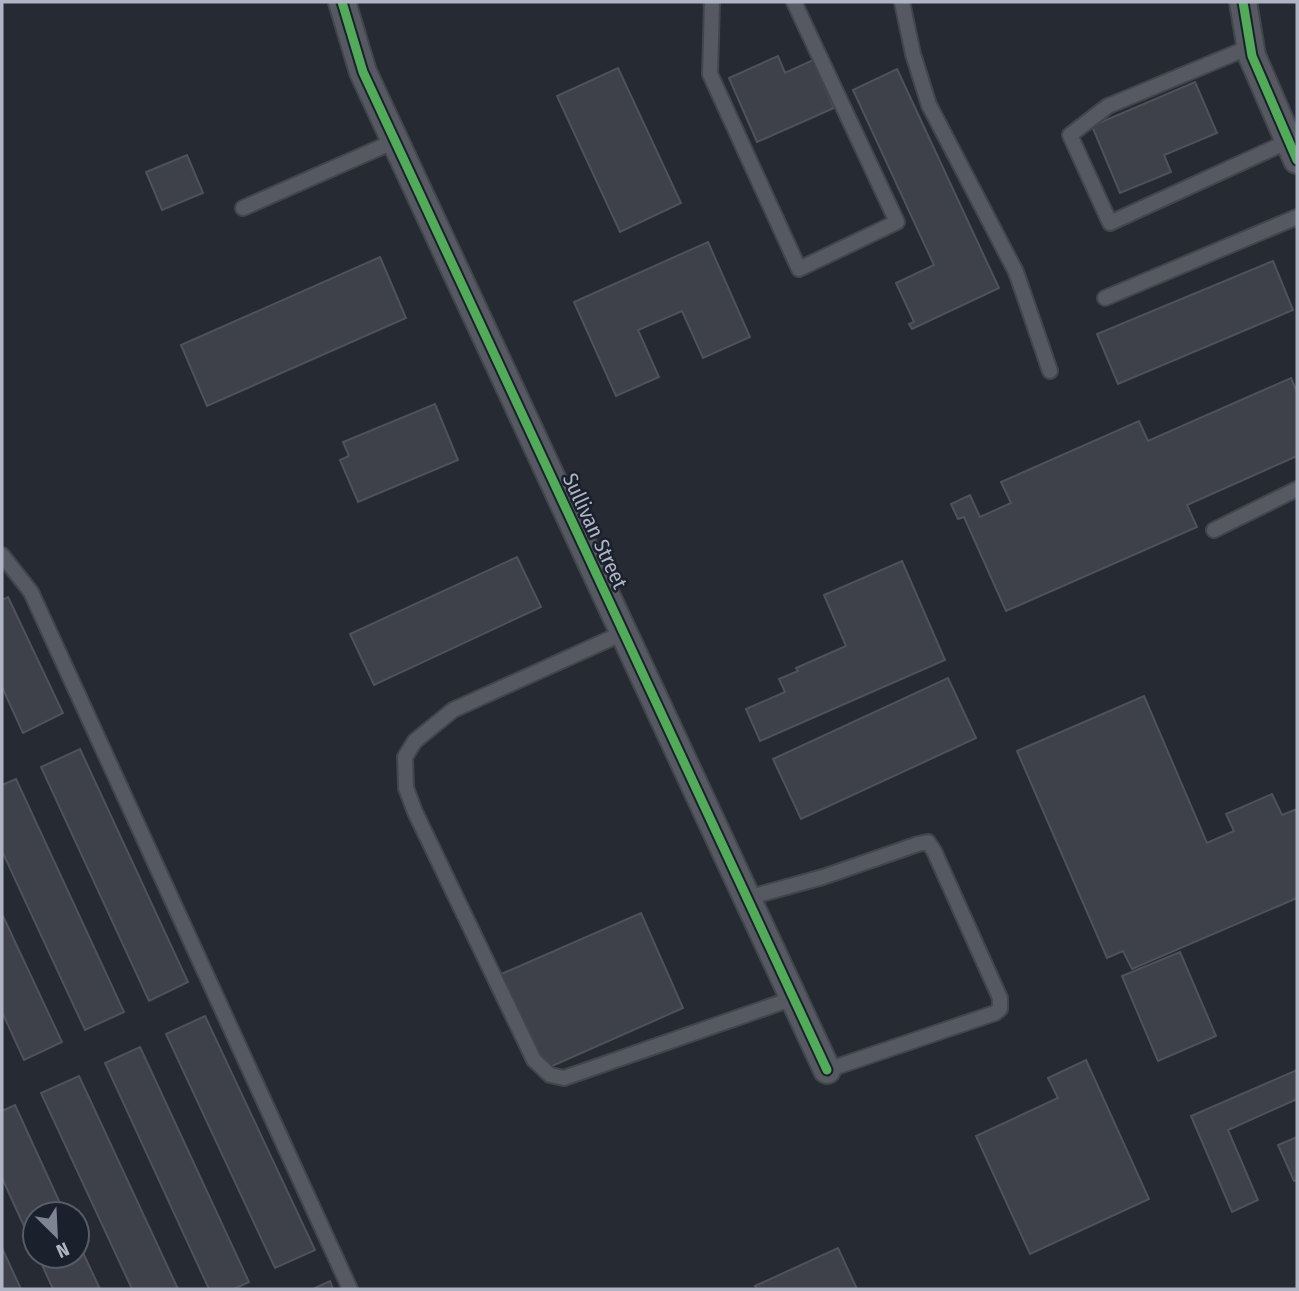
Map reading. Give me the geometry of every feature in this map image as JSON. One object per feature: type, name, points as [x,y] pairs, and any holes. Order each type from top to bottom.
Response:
[{"type":"street","name":"Sullivan Street","points":[[342,2],[363,72],[827,1070]]},
{"type":"street","points":[[1243,2],[1252,56],[1293,150]]},
{"type":"lane","points":[[712,2],[710,74],[799,269],[897,222],[794,2]]},
{"type":"lane","points":[[902,2],[929,105],[1016,272],[1050,372]]},
{"type":"lane","points":[[1250,47],[1108,106],[1070,135],[1110,223],[1293,150]]},
{"type":"lane","points":[[243,208],[395,141]]},
{"type":"lane","points":[[1105,298],[1297,217]]},
{"type":"lane","points":[[1214,530],[1297,489]]},
{"type":"lane","points":[[2,555],[31,592],[350,1289]]},
{"type":"lane","points":[[623,633],[453,710],[415,741],[404,757],[406,788],[415,812],[534,1060],[550,1075],[564,1078],[794,998]]},
{"type":"lane","points":[[747,898],[823,877],[918,844],[928,842],[934,851],[1000,998],[1000,1009],[995,1013],[827,1070]]},
{"type":"building","points":[[778,56],[785,73],[813,60],[834,108],[757,142],[729,78]]},
{"type":"building","points":[[618,68],[681,203],[620,232],[557,96]]},
{"type":"building","points":[[897,69],[999,288],[912,329],[909,324],[914,322],[896,283],[934,265],[853,90]]},
{"type":"building","points":[[1195,82],[1217,133],[1164,155],[1171,172],[1120,193],[1092,126]]},
{"type":"building","points":[[187,155],[203,193],[162,210],[146,172]]},
{"type":"building","points":[[708,242],[750,337],[703,358],[682,311],[638,330],[659,377],[616,396],[574,302]]},
{"type":"building","points":[[380,257],[406,318],[207,406],[181,345]]},
{"type":"building","points":[[1273,261],[1293,310],[1118,384],[1097,334]]},
{"type":"building","points":[[1291,378],[1297,392],[1297,456],[1187,505],[1197,527],[1006,611],[964,517],[958,519],[951,504],[970,495],[980,517],[1011,503],[1001,482],[1139,421],[1148,441]]},
{"type":"building","points":[[435,404],[458,460],[358,502],[340,460],[349,456],[343,442]]},
{"type":"building","points":[[517,557],[541,607],[374,685],[350,634]]},
{"type":"building","points":[[902,561],[945,660],[760,741],[746,709],[785,692],[779,679],[798,671],[796,668],[846,646],[824,595]]},
{"type":"building","points":[[8,597],[63,713],[23,733],[2,687],[2,600]]},
{"type":"building","points":[[948,678],[976,738],[801,819],[773,759]]},
{"type":"building","points":[[1144,696],[1207,843],[1234,831],[1226,814],[1272,794],[1282,815],[1297,809],[1297,898],[1132,969],[1123,951],[1107,958],[1017,751]]},
{"type":"building","points":[[80,749],[188,982],[149,1001],[41,767]]},
{"type":"building","points":[[16,779],[124,1012],[85,1030],[2,851],[2,785]]},
{"type":"building","points":[[641,913],[683,1008],[541,1071],[499,975]]},
{"type":"building","points":[[2,914],[62,1042],[24,1060],[2,1012]]},
{"type":"building","points":[[1180,952],[1216,1036],[1158,1061],[1122,976]]},
{"type":"building","points":[[205,1016],[315,1250],[275,1268],[166,1034]]},
{"type":"building","points":[[140,1047],[249,1282],[234,1289],[209,1289],[105,1063]]},
{"type":"building","points":[[1086,1060],[1149,1199],[1030,1254],[976,1136],[1058,1098],[1048,1078]]},
{"type":"building","points":[[1297,1070],[1297,1099],[1228,1130],[1258,1200],[1232,1212],[1191,1116]]},
{"type":"building","points":[[79,1076],[178,1289],[132,1289],[41,1093]]},
{"type":"building","points":[[15,1105],[59,1200],[21,1200],[21,1219],[2,1178],[2,1111]]},
{"type":"building","points":[[1297,1137],[1297,1180],[1294,1181],[1278,1145]]},
{"type":"building","points":[[2,1248],[21,1289],[2,1289]]},
{"type":"building","points":[[838,1248],[857,1289],[757,1289],[755,1286]]},
{"type":"building","points":[[44,1270],[91,1270],[100,1289],[53,1289]]},
{"type":"building","points":[[330,1281],[333,1289],[313,1289]]},
{"type":"cycle path","points":[[342,2],[363,72],[827,1070]]},
{"type":"cycle path","points":[[1243,2],[1252,56],[1297,160]]}]
